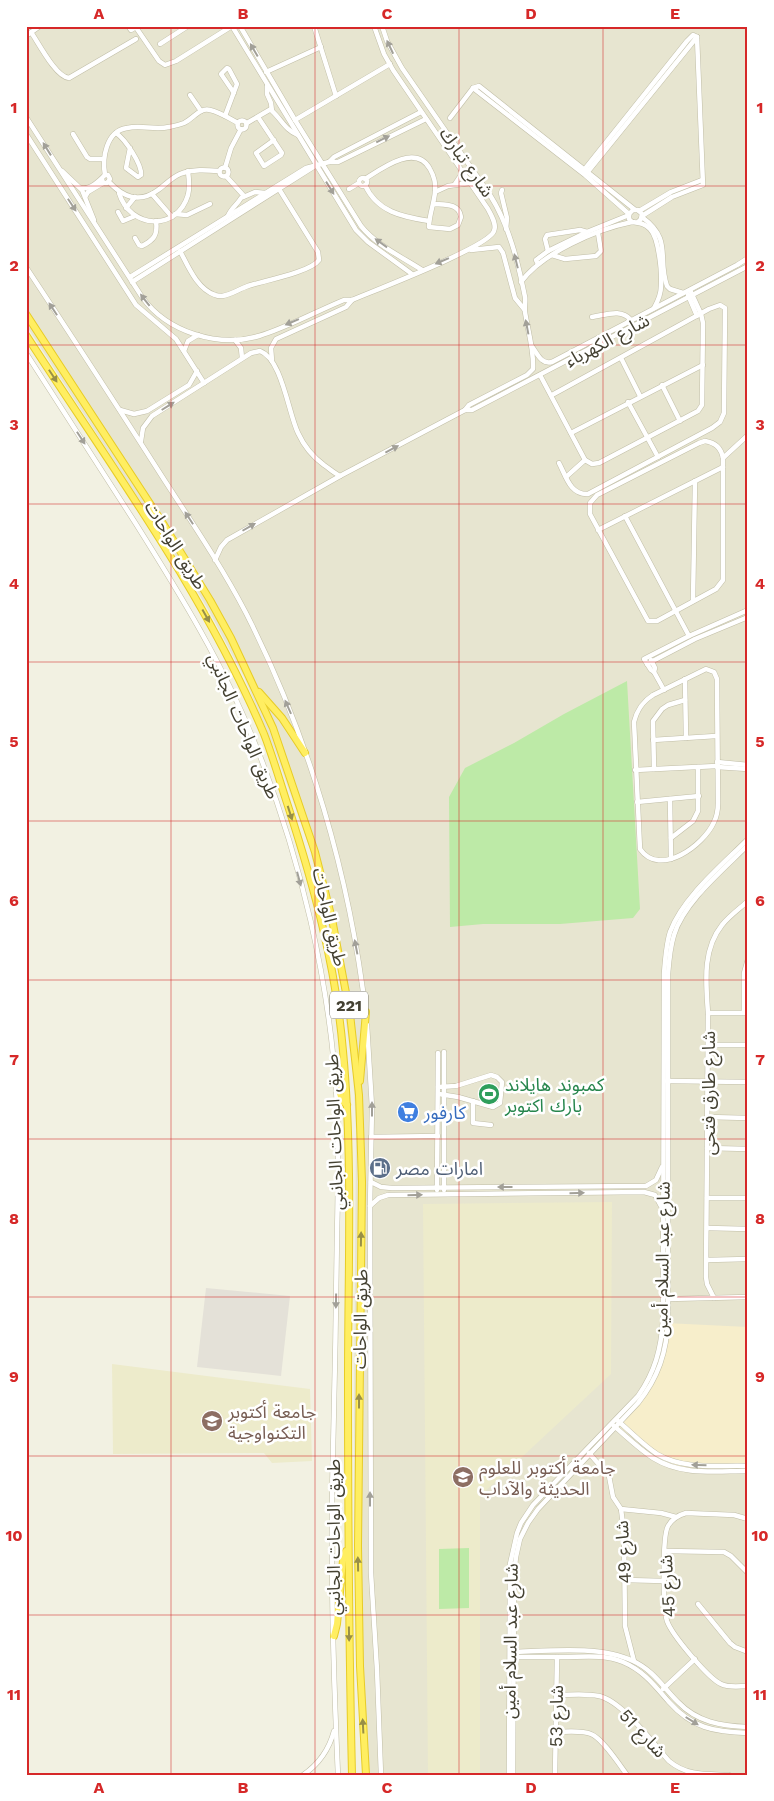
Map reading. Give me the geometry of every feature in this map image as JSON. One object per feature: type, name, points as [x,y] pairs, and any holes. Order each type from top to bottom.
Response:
[{"type":"highway","name":"طريق الواحات","points":[[26,314],[164,525],[231,638],[273,728],[295,788],[324,886],[346,984],[359,1095],[362,1182],[359,1305],[358,1546],[360,1666],[366,1775]]},
{"type":"highway","name":"طريق الواحات","points":[[26,335],[153,530],[201,606],[222,644],[266,738],[304,855],[322,923],[332,972],[341,1037],[347,1105],[348,1548],[352,1775]]},
{"type":"highway","points":[[254,686],[282,718],[305,753]]},
{"type":"highway","points":[[359,1095],[366,1012]]},
{"type":"highway","points":[[333,1062],[337,1071],[342,1100],[347,1105]]},
{"type":"highway","points":[[348,1287],[354,1291],[360,1289]]},
{"type":"highway","points":[[348,1306],[354,1303],[359,1305]]},
{"type":"highway","points":[[334,1636],[337,1624],[343,1560],[348,1548]]},
{"type":"street","points":[[40,26],[29,34],[58,73],[65,78],[69,78],[136,39]]},
{"type":"street","points":[[160,44],[188,26]]},
{"type":"street","points":[[129,28],[135,27],[159,61],[165,65],[176,61],[232,26],[267,84],[288,114],[296,120],[364,229],[422,270]]},
{"type":"street","points":[[240,26],[316,166],[362,236],[412,274]]},
{"type":"street","points":[[314,26],[336,96]]},
{"type":"street","name":"شارع تبارك","points":[[374,26],[384,54],[397,76],[488,209],[495,226],[492,236],[469,250]]},
{"type":"street","name":"شارع تبارك","points":[[382,26],[394,56],[404,72],[495,203],[516,259],[525,300],[524,309],[533,366]]},
{"type":"street","points":[[585,172],[693,35],[697,37],[702,183]]},
{"type":"street","points":[[266,72],[321,47]]},
{"type":"street","points":[[296,120],[390,64]]},
{"type":"street","points":[[225,116],[234,93],[237,82],[227,68],[221,74],[234,93]]},
{"type":"street","points":[[397,76],[404,72]]},
{"type":"street","points":[[267,84],[267,94],[272,111],[280,118],[289,131],[298,135]]},
{"type":"street","points":[[450,118],[476,86],[585,172],[637,210],[656,230],[661,239],[664,286],[654,308],[654,315]]},
{"type":"street","points":[[190,95],[201,111]]},
{"type":"street","points":[[416,105],[424,100]]},
{"type":"street","points":[[210,204],[187,215],[174,215],[156,221],[145,220],[135,216],[126,208],[119,193],[105,180],[103,159],[107,144],[116,133],[128,128],[177,126],[201,111],[210,110],[225,116],[238,123],[241,129]]},
{"type":"street","points":[[226,176],[228,171],[225,168],[231,148],[241,129],[245,128],[246,123],[272,111]]},
{"type":"street","points":[[329,162],[334,157],[421,112]]},
{"type":"street","points":[[261,116],[282,154],[264,166],[256,153],[274,140]]},
{"type":"street","points":[[26,117],[146,304],[167,321],[198,335],[235,340],[265,334],[344,300],[352,300],[469,250]]},
{"type":"street","points":[[131,280],[228,216],[306,168],[329,162],[338,162],[426,119]]},
{"type":"street","points":[[238,123],[243,120],[246,123]]},
{"type":"street","points":[[35,130],[27,135],[136,305],[172,335],[204,383]]},
{"type":"street","points":[[116,133],[122,137],[130,148],[142,172],[142,175],[138,178],[126,168],[130,148]]},
{"type":"street","points":[[73,134],[87,157],[90,159],[103,159]]},
{"type":"street","points":[[362,142],[365,148]]},
{"type":"street","points":[[446,147],[453,142]]},
{"type":"street","points":[[349,189],[362,179],[366,179],[388,166],[411,157],[416,157],[425,162],[434,181],[435,192],[429,221],[430,228],[450,229],[458,225],[460,212],[454,206],[433,204]]},
{"type":"street","points":[[166,257],[180,251],[316,166]]},
{"type":"street","points":[[58,167],[80,188],[96,226]]},
{"type":"street","points":[[119,193],[135,198],[152,194],[175,177],[188,171],[219,171],[225,168]]},
{"type":"street","points":[[174,215],[188,196],[188,171]]},
{"type":"street","points":[[219,171],[221,176],[226,176],[242,198]]},
{"type":"street","points":[[455,184],[463,172]]},
{"type":"street","points":[[585,172],[629,215],[632,222]]},
{"type":"street","points":[[365,186],[366,179]]},
{"type":"street","points":[[80,188],[86,188],[105,180]]},
{"type":"street","points":[[85,197],[88,192],[105,180]]},
{"type":"street","points":[[434,181],[448,186]]},
{"type":"street","points":[[435,192],[455,184],[470,182]]},
{"type":"street","points":[[359,183],[365,186],[374,200],[387,210],[429,221]]},
{"type":"street","points":[[521,282],[537,262],[587,232],[629,215],[671,192],[702,183]]},
{"type":"street","points":[[638,222],[642,216],[672,197],[702,183]]},
{"type":"street","points":[[180,251],[199,284],[214,295],[219,296],[314,265],[319,260],[318,252],[279,189]]},
{"type":"street","points":[[502,190],[501,193],[508,218],[506,229]]},
{"type":"street","points":[[228,216],[230,209],[242,198],[257,192],[265,193]]},
{"type":"street","points":[[152,194],[174,215]]},
{"type":"street","points":[[126,208],[135,198]]},
{"type":"street","points":[[118,212],[123,221],[135,216]]},
{"type":"street","points":[[135,238],[139,245],[142,246],[153,240],[156,233],[156,221]]},
{"type":"street","points":[[550,253],[598,233],[632,222],[638,222],[651,230],[656,238],[664,286]]},
{"type":"street","points":[[587,232],[580,230],[547,235],[545,239],[550,253],[564,259],[596,256],[601,251],[598,233]]},
{"type":"street","name":"شارع تبارك","points":[[469,250],[499,247],[503,253],[515,298],[524,309]]},
{"type":"street","name":"شارع الكهرباء","points":[[465,410],[472,410],[690,296],[738,268],[748,258]]},
{"type":"street","name":"شارع الكهرباء","points":[[542,360],[546,363],[552,362],[654,308],[738,268],[748,266]]},
{"type":"street","points":[[26,267],[141,442],[215,560],[245,612],[266,654],[305,753],[327,819],[348,903],[359,960],[370,1051],[371,1573],[377,1662],[381,1775]]},
{"type":"street","points":[[540,374],[585,460],[592,464],[599,463],[698,411],[701,408],[703,323],[687,292],[664,286]]},
{"type":"street","points":[[272,362],[271,348],[276,339],[346,307],[352,300]]},
{"type":"street","points":[[552,395],[621,358],[698,312],[718,305],[723,306],[725,310],[724,415],[720,422],[588,494],[580,494],[575,491],[559,463]]},
{"type":"street","points":[[592,317],[620,313],[628,316],[631,320]]},
{"type":"street","points":[[162,327],[167,321]]},
{"type":"street","points":[[184,351],[188,341],[198,335]]},
{"type":"street","points":[[235,340],[241,348],[242,358]]},
{"type":"street","name":"شارع تبارك","points":[[531,345],[542,360]]},
{"type":"street","points":[[141,442],[143,428],[149,419],[242,358],[254,352],[260,352],[265,354],[272,362],[280,380],[294,425],[302,442],[318,461],[340,476]]},
{"type":"street","name":"طريق الواحات الجانبي","points":[[26,353],[178,591],[206,639],[241,709],[277,804],[308,910],[324,988],[336,1106],[338,1194],[331,1589],[338,1775]]},
{"type":"street","points":[[621,358],[640,396]]},
{"type":"street","points":[[571,433],[703,365]]},
{"type":"street","name":"شارع الكهرباء","points":[[215,560],[221,547],[227,540],[340,476],[465,410],[469,405],[530,373],[533,366]]},
{"type":"street","points":[[119,410],[124,413],[134,414],[147,411],[189,385],[197,371]]},
{"type":"street","points":[[662,385],[680,421]]},
{"type":"street","points":[[628,402],[658,457]]},
{"type":"street","points":[[723,458],[748,435]]},
{"type":"street","points":[[712,442],[718,446],[723,458],[723,580],[716,589],[693,602],[657,621],[648,621],[598,530],[589,509],[593,498],[698,443],[712,442]]},
{"type":"street","points":[[566,477],[585,460]]},
{"type":"street","points":[[598,530],[723,467]]},
{"type":"street","points":[[693,602],[695,481]]},
{"type":"street","points":[[625,516],[689,636]]},
{"type":"street","points":[[649,660],[689,636],[748,610]]},
{"type":"street","points":[[649,660],[748,616]]},
{"type":"street","points":[[649,660],[655,668],[654,672],[664,690]]},
{"type":"street","points":[[706,669],[714,672],[716,675],[718,803],[715,820],[711,828],[695,845],[671,859],[656,860],[649,859],[640,849],[634,722],[636,714],[646,700],[664,690],[706,669]]},
{"type":"street","points":[[685,679],[686,738]]},
{"type":"street","points":[[654,769],[653,721],[656,714],[668,705],[685,700]]},
{"type":"street","points":[[653,740],[716,736]]},
{"type":"street","points":[[635,770],[717,765],[748,767]]},
{"type":"street","points":[[671,838],[696,816],[699,806],[698,767]]},
{"type":"street","points":[[637,802],[699,796]]},
{"type":"street","points":[[670,799],[671,859]]},
{"type":"street","name":"شارع عبد السلام أمين","points":[[617,1421],[645,1386],[659,1355],[663,1320],[663,1164],[668,974],[674,934],[688,907],[748,839]]},
{"type":"street","name":"شارع عبد السلام أمين","points":[[733,856],[748,845]]},
{"type":"street","name":"شارع طارق فتحى","points":[[714,1298],[708,1284],[707,1260],[708,1013],[706,976],[711,944],[721,926],[748,901]]},
{"type":"street","points":[[708,1013],[746,1013],[744,973],[748,959]]},
{"type":"street","points":[[708,1045],[748,1045]]},
{"type":"street","points":[[444,1052],[441,1087],[444,1194]]},
{"type":"street","points":[[438,1053],[441,1087]]},
{"type":"street","points":[[441,1087],[456,1086],[491,1075],[502,1082],[501,1100],[497,1106],[489,1107],[455,1096],[441,1094]]},
{"type":"street","points":[[666,1081],[748,1082]]},
{"type":"street","name":"شارع عبد السلام أمين","points":[[513,1775],[510,1564],[521,1523],[536,1501],[645,1394],[661,1364],[668,1331],[666,1081]]},
{"type":"street","points":[[455,1096],[456,1086]]},
{"type":"street","points":[[437,1194],[441,1094]]},
{"type":"street","points":[[473,1101],[473,1123],[491,1125]]},
{"type":"street","points":[[707,1117],[748,1118]]},
{"type":"street","points":[[371,1137],[438,1136]]},
{"type":"street","points":[[707,1148],[748,1149]]},
{"type":"street","points":[[371,1182],[385,1188],[646,1186],[658,1178],[663,1164]]},
{"type":"street","points":[[650,1184],[653,1188],[650,1193]]},
{"type":"street","points":[[370,1206],[378,1198],[385,1196],[650,1193],[657,1198],[663,1212]]},
{"type":"street","points":[[707,1198],[748,1198]]},
{"type":"street","points":[[707,1228],[748,1229]]},
{"type":"street","points":[[707,1260],[748,1259]]},
{"type":"street","points":[[668,1299],[748,1297]]},
{"type":"street","points":[[617,1421],[662,1457],[692,1465],[748,1466]]},
{"type":"street","points":[[613,1425],[646,1454],[675,1468],[698,1472],[748,1471]]},
{"type":"street","name":"شارع عبد السلام أمين","points":[[512,1652],[514,1575],[520,1540],[538,1508],[613,1425]]},
{"type":"street","name":"شارع 49","points":[[589,1453],[609,1476],[613,1497],[621,1509],[624,1528],[625,1626],[634,1661]]},
{"type":"street","points":[[621,1509],[661,1513],[676,1517],[692,1513],[734,1515],[748,1519]]},
{"type":"street","name":"شارع 45","points":[[676,1517],[671,1521],[666,1532],[664,1607],[668,1623],[676,1637],[712,1677],[721,1684],[731,1687],[748,1686]]},
{"type":"street","points":[[665,1551],[724,1552],[731,1556],[748,1573]]},
{"type":"street","points":[[625,1580],[664,1581]]},
{"type":"street","points":[[698,1604],[735,1648],[748,1652]]},
{"type":"street","points":[[512,1652],[599,1656],[622,1662],[644,1674],[677,1710],[699,1725],[716,1731],[748,1733]]},
{"type":"street","points":[[512,1658],[557,1657],[569,1654],[604,1652],[620,1655],[634,1661],[654,1675],[683,1707],[703,1720],[726,1726],[748,1727]]},
{"type":"street","name":"شارع 53","points":[[555,1775],[557,1657]]},
{"type":"street","name":"شارع عبد السلام أمين","points":[[509,1775],[512,1658]]},
{"type":"street","points":[[660,1691],[695,1659]]},
{"type":"street","name":"شارع 51","points":[[556,1695],[589,1695],[607,1699],[622,1709],[669,1761],[685,1772],[729,1775]]},
{"type":"street","points":[[303,1775],[324,1755],[336,1725]]},
{"type":"street","points":[[555,1732],[592,1734],[627,1775]]},
{"type":"shaded area","points":[[39,26],[748,26],[748,1775],[363,1775],[355,1635],[356,1129],[353,1073],[341,986],[332,939],[309,846],[274,748],[244,677],[183,567],[26,325],[26,35]]},
{"type":"shaded area","name":"جامعة أكتوبر للعلوم الحديثة والآداب","points":[[612,1202],[611,1374],[480,1496],[480,1775],[428,1775],[423,1204]]},
{"type":"shaded area","points":[[206,1288],[290,1296],[281,1376],[197,1367]]},
{"type":"shaded area","points":[[665,1323],[748,1327],[748,1468],[692,1468],[678,1466],[653,1454],[615,1423],[639,1399],[649,1385],[661,1356]]},
{"type":"shaded area","name":"جامعة أكتوبر التكنواوجية","points":[[112,1364],[310,1389],[312,1461],[272,1463],[264,1453],[113,1454]]},
{"type":"green space","points":[[627,681],[640,909],[633,918],[560,924],[483,924],[450,927],[449,797],[465,768]]},
{"type":"green space","points":[[469,1548],[469,1608],[439,1609],[439,1549]]},
{"type":"place","name":"كمبوند هايلاند بارك اكتوبر","points":[[489,1094]]},
{"type":"place","name":"كارفور","points":[[408,1112]]},
{"type":"place","name":"امارات مصر","points":[[380,1168]]},
{"type":"place","name":"جامعة أكتوبر التكنواوجية","points":[[212,1421]]},
{"type":"place","name":"جامعة أكتوبر للعلوم الحديثة والآداب","points":[[463,1477]]}]
